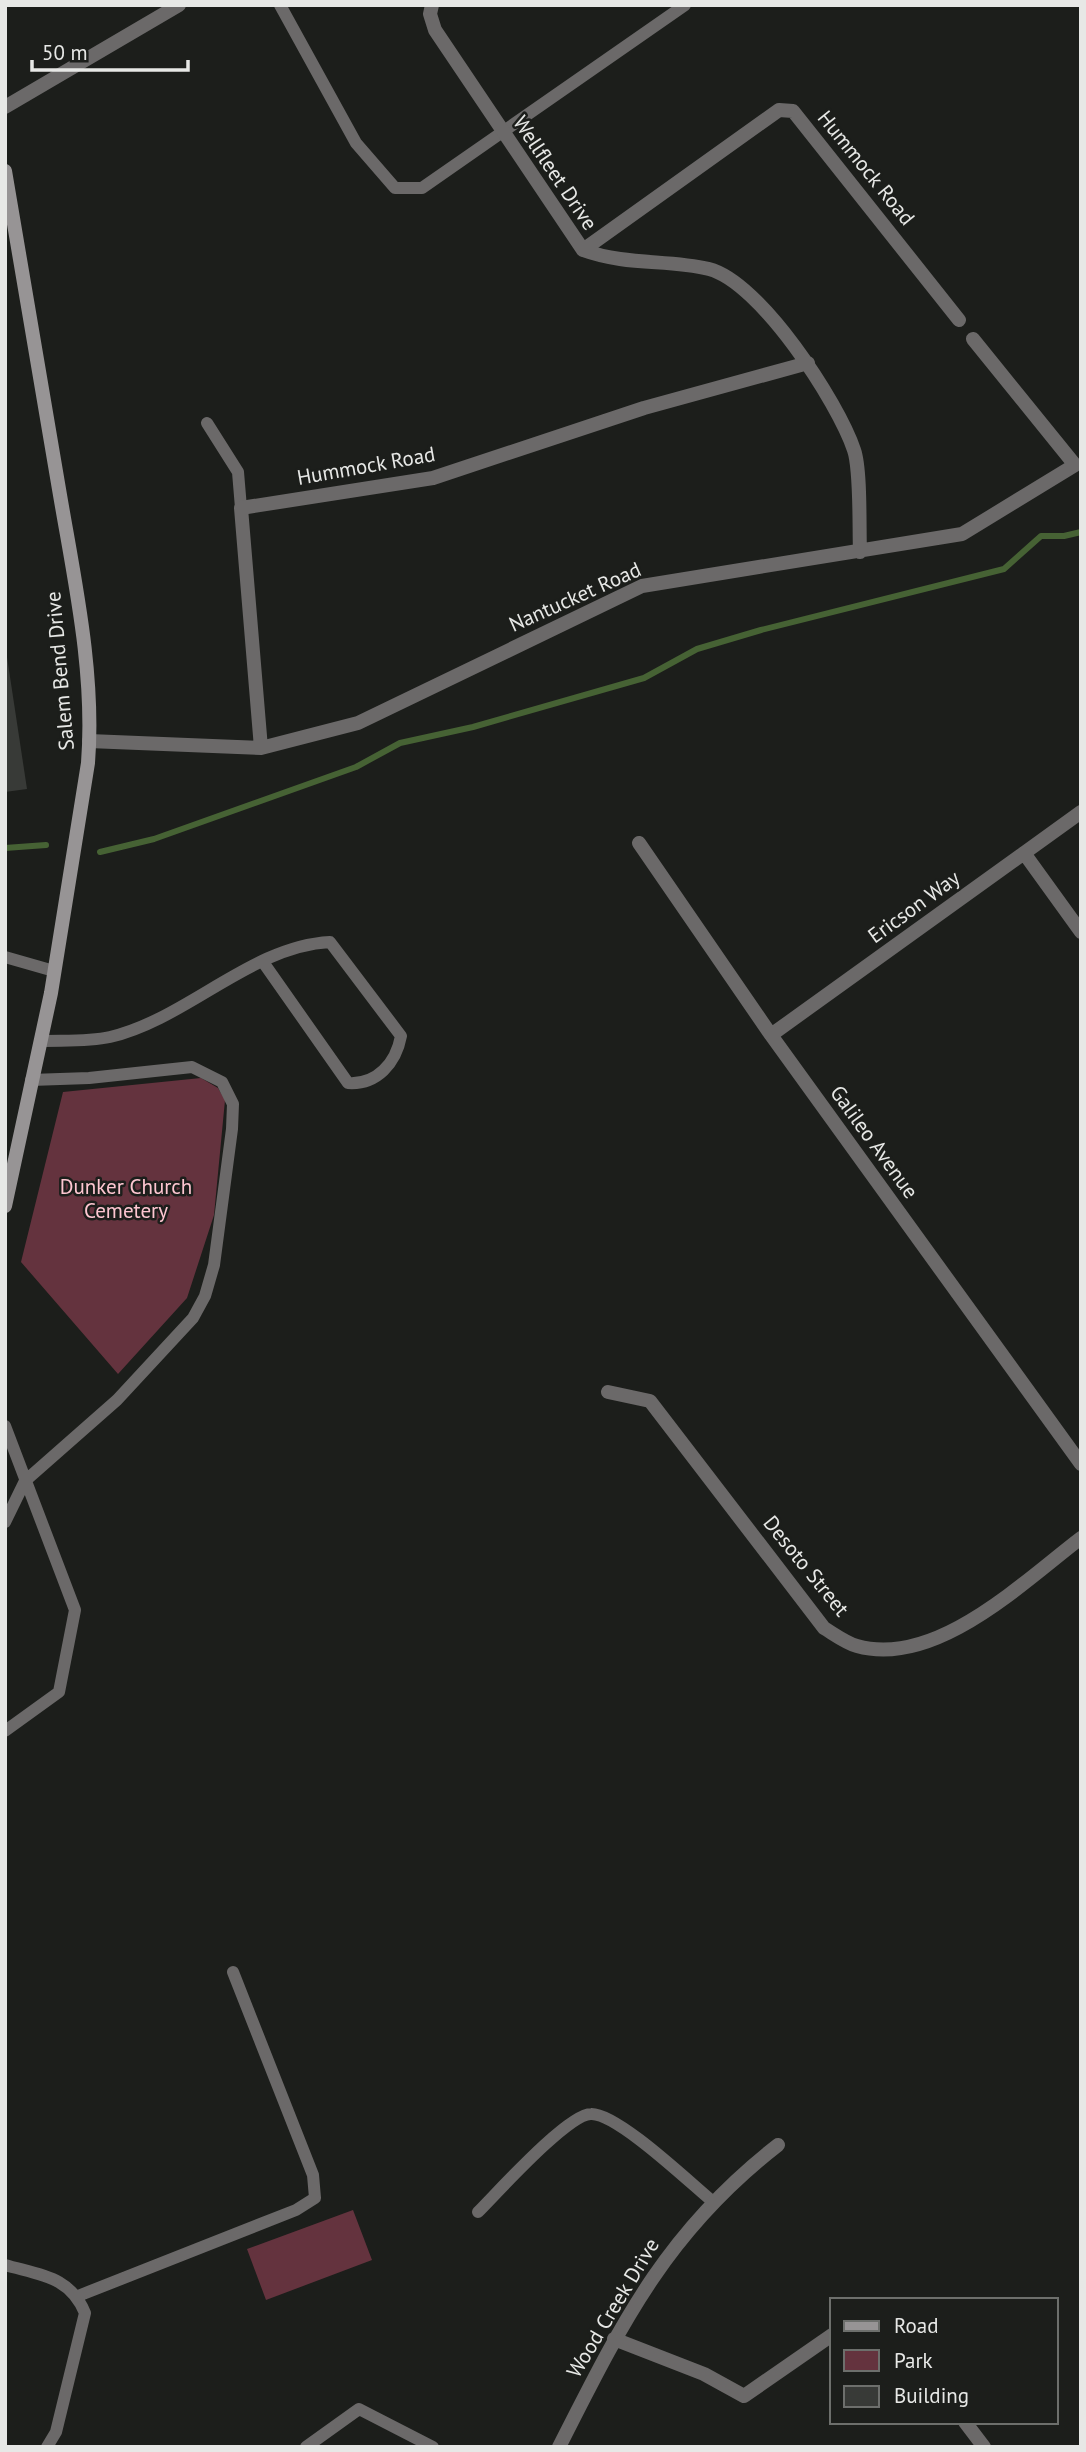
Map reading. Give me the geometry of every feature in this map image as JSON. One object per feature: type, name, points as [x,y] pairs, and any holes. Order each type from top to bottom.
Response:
[{"type":"street","points":[[5,107],[180,5]]},
{"type":"street","name":"Wellfleet Drive","points":[[432,5],[430,14],[435,30],[583,250],[611,260],[710,270],[728,279],[785,333],[808,363],[855,452],[860,552]]},
{"type":"street","name":"Hummock Road","points":[[583,250],[779,110],[793,111],[959,320]]},
{"type":"street","name":"Salem Bend Drive","points":[[5,171],[72,567],[83,645],[89,740],[54,971],[5,1206]]},
{"type":"street","name":"Nantucket Road","points":[[89,740],[261,748],[358,723],[642,586],[962,534],[1075,465],[973,339]]},
{"type":"street","name":"Hummock Road","points":[[241,508],[433,478],[644,408],[808,363]]},
{"type":"street","points":[[241,508],[261,748]]},
{"type":"street","name":"Ericson Way","points":[[771,1035],[1081,812]]},
{"type":"street","name":"Galileo Avenue","points":[[639,842],[771,1035],[1081,1464]]},
{"type":"street","points":[[1024,853],[1081,932]]},
{"type":"street","name":"Desoto Street","points":[[608,1392],[650,1401],[824,1628],[856,1646],[895,1648],[928,1641],[962,1628],[1081,1538]]},
{"type":"street","name":"Wood Creek Drive","points":[[559,2447],[614,2339],[656,2270],[712,2201],[778,2145]]},
{"type":"street","points":[[614,2339],[704,2374],[744,2396],[830,2336]]},
{"type":"street","points":[[967,2424],[984,2447]]},
{"type":"lane","points":[[280,5],[356,143],[395,188],[422,188],[685,5]]},
{"type":"lane","points":[[207,424],[239,472],[241,508]]},
{"type":"lane","points":[[40,1041],[109,1037],[165,1015],[263,962],[308,943],[330,942],[401,1036],[398,1054],[391,1064],[362,1084],[348,1083],[263,962]]},
{"type":"lane","points":[[5,957],[54,971]]},
{"type":"lane","points":[[5,1522],[25,1481],[117,1400],[193,1318],[205,1296],[214,1265],[227,1180],[233,1104],[222,1082],[192,1067],[89,1078],[31,1080]]},
{"type":"lane","points":[[5,1426],[75,1610],[59,1692],[6,1730]]},
{"type":"lane","points":[[78,2296],[296,2210],[315,2198],[313,2175],[233,1972]]},
{"type":"lane","points":[[478,2212],[569,2123],[589,2113],[613,2120],[712,2201]]},
{"type":"lane","points":[[5,2265],[48,2277],[78,2296],[85,2313],[56,2432],[47,2447]]},
{"type":"lane","points":[[306,2447],[359,2410],[433,2447]]},
{"type":"green space","name":"Dunker Church Cemetery","points":[[201,1078],[218,1088],[225,1100],[214,1215],[187,1298],[118,1374],[21,1262],[63,1092]]},
{"type":"green space","points":[[353,2210],[372,2260],[266,2300],[247,2249]]},
{"type":"building","points":[[7,657],[27,789],[5,792],[5,658]]},
{"type":"waterway","points":[[100,852],[154,839],[356,767],[400,743],[473,727],[644,678],[697,649],[761,630],[1004,569],[1041,536],[1064,536],[1081,532]]},
{"type":"waterway","points":[[5,848],[46,845]]}]
